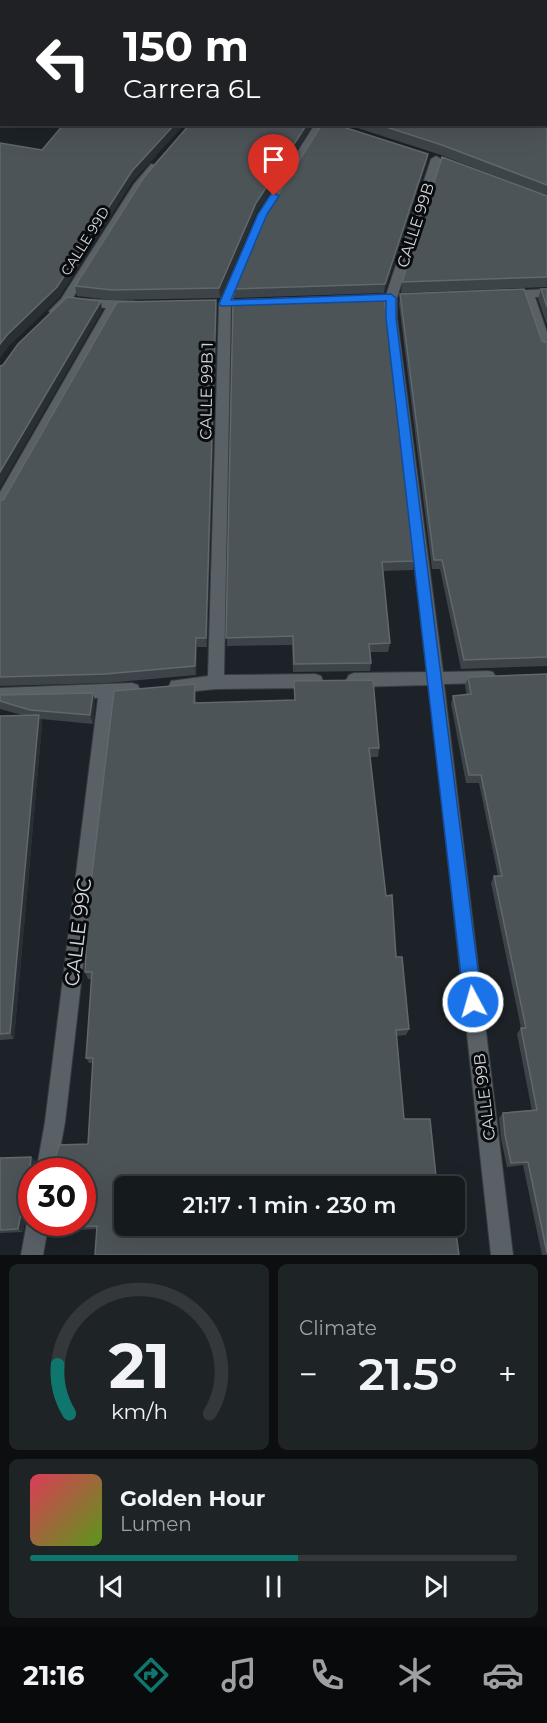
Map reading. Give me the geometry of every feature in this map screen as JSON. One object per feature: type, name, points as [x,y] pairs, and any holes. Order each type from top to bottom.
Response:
[{"type":"street","name":"CALLE 99B 1","points":[[216,682],[225,304],[263,214],[321,126]]},
{"type":"street","points":[[328,126],[335,128]]},
{"type":"street","name":"CALLE 99D","points":[[48,318],[65,301],[139,184],[162,158]]},
{"type":"street","name":"CALLE 99B","points":[[436,159],[391,298],[391,318],[436,679],[502,1255]]},
{"type":"street","points":[[494,295],[547,293]]},
{"type":"street","points":[[528,294],[547,350]]},
{"type":"street","points":[[65,301],[113,306],[146,305]]},
{"type":"street","points":[[0,504],[113,306]]},
{"type":"street","points":[[0,695],[107,692],[216,682],[502,676]]},
{"type":"street","name":"CALLE 99C","points":[[48,1158],[57,1110],[107,692]]},
{"type":"street","points":[[32,1255],[35,1236]]},
{"type":"building","points":[[62,126],[173,126],[132,171],[57,287],[0,344],[0,143],[42,150]]},
{"type":"building","points":[[188,126],[306,126],[256,203],[219,288],[112,290],[75,286],[144,177]]},
{"type":"building","points":[[321,126],[340,126],[428,154],[385,284],[235,289],[270,207]]},
{"type":"building","points":[[383,126],[547,126],[547,185],[442,145]]},
{"type":"building","points":[[442,157],[547,196],[547,277],[402,282]]},
{"type":"building","points":[[524,289],[542,341],[547,343],[547,657],[464,660],[442,560],[434,560],[400,294]]},
{"type":"building","points":[[541,289],[547,289],[547,307]]},
{"type":"building","points":[[384,295],[414,561],[382,562],[390,643],[369,644],[371,663],[294,664],[293,636],[226,638],[233,300]]},
{"type":"building","points":[[67,297],[101,301],[0,472],[0,366],[18,344]]},
{"type":"building","points":[[216,300],[206,638],[196,638],[195,666],[105,674],[0,677],[0,501],[4,499],[117,302]]},
{"type":"building","points":[[547,674],[547,1253],[528,1162],[511,1163],[505,1135],[503,1113],[537,1110],[521,1028],[526,1028],[494,876],[502,876],[481,775],[469,775],[453,696],[471,694],[468,677]]},
{"type":"building","points":[[373,680],[379,748],[369,748],[386,896],[392,895],[396,957],[402,957],[409,1029],[396,1030],[404,1119],[430,1119],[436,1176],[114,1176],[114,1236],[456,1236],[459,1255],[95,1255],[96,1158],[55,1158],[59,1145],[88,1144],[93,1058],[86,1058],[92,972],[85,972],[88,907],[114,691],[195,684],[194,703],[295,700],[294,681]]},
{"type":"building","points":[[93,693],[90,715],[30,710],[0,701],[0,695]]},
{"type":"building","points":[[39,715],[10,1033],[0,1034],[0,716]]},
{"type":"building","points":[[31,1157],[18,1158],[18,1229],[0,1230],[0,1158]]},
{"type":"route","points":[[274,196],[263,214],[225,304],[391,298],[391,318],[473,1002]]}]
